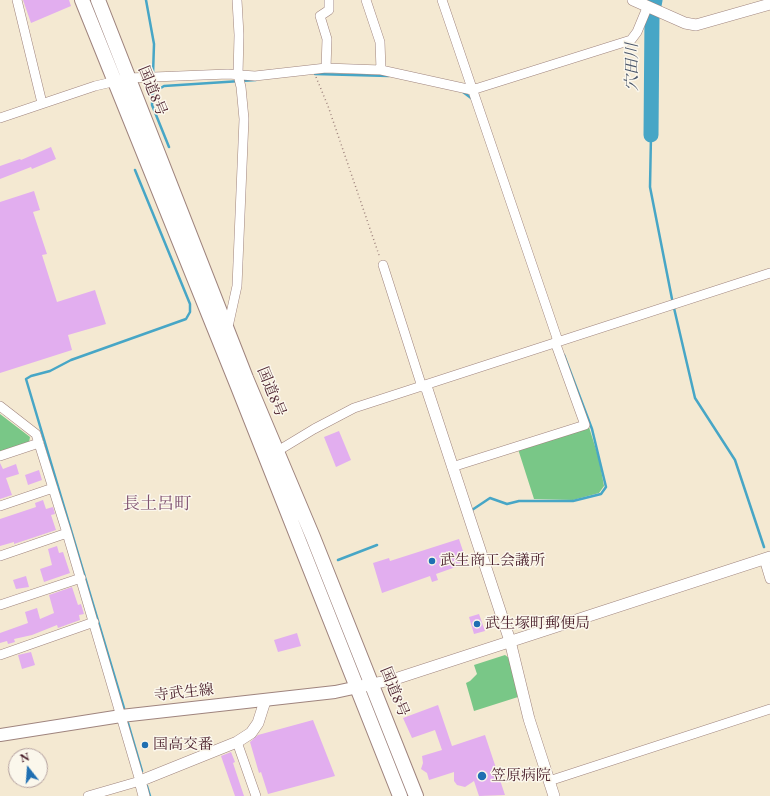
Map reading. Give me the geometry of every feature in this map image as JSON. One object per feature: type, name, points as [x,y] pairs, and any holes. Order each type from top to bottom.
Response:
[{"type":"highway","name":"国道8号","points":[[82,0],[238,387],[400,796]]},
{"type":"highway","name":"国道8号","points":[[98,0],[276,452],[313,537],[416,796]]},
{"type":"main road","name":"寺武生線","points":[[0,735],[121,716],[265,701],[356,688],[372,684]]},
{"type":"street","points":[[17,0],[42,103]]},
{"type":"street","points":[[228,327],[237,286],[244,119],[241,87],[238,75],[239,35],[237,0]]},
{"type":"street","points":[[366,0],[380,42],[381,70]]},
{"type":"street","points":[[442,0],[585,425],[452,467]]},
{"type":"street","points":[[633,0],[647,8],[685,23],[696,25],[770,4]]},
{"type":"street","points":[[326,68],[327,39],[320,16],[329,10],[332,1]]},
{"type":"street","points":[[0,118],[42,103],[114,81],[129,78],[238,75],[255,76],[326,68],[381,70],[472,90],[631,40],[637,32],[647,8]]},
{"type":"street","points":[[383,265],[510,641],[529,719],[554,796]]},
{"type":"street","points":[[276,452],[314,429],[354,408],[424,387],[556,341],[770,273]]},
{"type":"street","points":[[0,406],[36,434],[68,533],[144,796]]},
{"type":"street","points":[[0,456],[39,443]]},
{"type":"street","points":[[0,506],[53,488]]},
{"type":"street","points":[[0,556],[68,533]]},
{"type":"street","points":[[372,684],[395,679],[767,558],[770,579]]},
{"type":"street","points":[[0,606],[81,578]]},
{"type":"street","points":[[0,655],[94,622]]},
{"type":"street","points":[[88,796],[140,781],[237,742],[251,733],[258,723],[265,701]]},
{"type":"street","points":[[549,781],[770,709]]},
{"type":"street","points":[[237,742],[256,796]]},
{"type":"path","points":[[312,69],[328,106],[383,265]]},
{"type":"green space","points":[[0,414],[30,437],[29,443],[0,453]]},
{"type":"green space","points":[[589,427],[599,459],[604,486],[599,493],[573,500],[534,499],[518,449]]},
{"type":"green space","points":[[505,655],[509,658],[518,697],[474,711],[466,683],[477,674],[474,665]]},
{"type":"building","points":[[23,0],[69,0],[71,6],[31,23]]},
{"type":"building","points":[[51,147],[56,159],[32,169],[31,167],[0,179],[0,166],[20,159],[21,160]]},
{"type":"building","points":[[34,191],[40,210],[33,212],[47,254],[42,255],[57,302],[95,290],[106,324],[68,335],[72,350],[0,373],[0,202]]},
{"type":"building","points":[[339,431],[351,460],[336,467],[324,437]]},
{"type":"building","points":[[0,463],[3,469],[16,464],[19,474],[6,478],[12,495],[0,499]]},
{"type":"building","points":[[39,470],[42,480],[28,485],[25,475]]},
{"type":"building","points":[[43,500],[46,509],[53,507],[55,514],[51,515],[56,530],[14,544],[14,542],[0,546],[0,519],[36,507],[35,503]]},
{"type":"building","name":"武生商工会議所","points":[[459,539],[467,563],[436,574],[438,580],[432,582],[430,576],[382,593],[373,563],[389,558],[390,561]]},
{"type":"building","points":[[57,546],[59,553],[63,552],[70,573],[44,582],[40,569],[52,565],[48,549]]},
{"type":"building","points":[[26,576],[29,587],[16,589],[13,580]]},
{"type":"building","points":[[72,587],[78,605],[81,604],[84,614],[79,615],[80,620],[58,628],[57,625],[32,635],[14,639],[15,642],[8,644],[7,641],[0,643],[0,633],[28,623],[25,612],[37,608],[40,619],[54,613],[49,595]]},
{"type":"building","points":[[479,614],[485,631],[474,634],[469,617]]},
{"type":"building","points":[[297,633],[301,646],[278,652],[274,640]]},
{"type":"building","points":[[31,652],[35,665],[22,669],[18,655]]},
{"type":"building","name":"笠原病院","points":[[438,705],[452,746],[485,735],[505,795],[479,796],[474,781],[465,787],[457,785],[454,781],[454,772],[429,780],[427,773],[421,769],[423,763],[422,756],[442,750],[435,730],[412,738],[403,718]]},
{"type":"building","points":[[313,720],[335,776],[268,794],[261,772],[259,773],[250,742],[258,735]]},
{"type":"building","points":[[231,752],[244,796],[235,796],[221,756]]},
{"type":"waterway","points":[[146,0],[154,44],[152,105],[169,147]]},
{"type":"waterway","name":"穴田川","points":[[651,135],[652,16],[655,0]]},
{"type":"waterway","points":[[315,74],[389,76]]},
{"type":"waterway","points":[[153,93],[164,86],[256,80]]},
{"type":"waterway","points":[[463,92],[471,98]]},
{"type":"waterway","points":[[651,135],[650,187],[672,299]]},
{"type":"waterway","points":[[124,708],[26,379],[31,376],[50,371],[71,360],[186,319],[190,312],[190,304],[135,170]]},
{"type":"waterway","points":[[674,308],[695,398],[735,460],[764,547]]},
{"type":"waterway","points":[[472,510],[490,498],[507,504],[519,501],[573,501],[601,494],[606,487],[592,429],[564,355]]},
{"type":"waterway","points":[[338,560],[377,545]]},
{"type":"waterway","points":[[128,723],[142,771]]},
{"type":"waterway","points":[[147,786],[150,796]]},
{"type":"place","name":"武生商工会議所","points":[[432,561]]},
{"type":"place","name":"武生塚町郵便局","points":[[477,624]]},
{"type":"place","name":"国高交番","points":[[145,745]]},
{"type":"place","name":"笠原病院","points":[[482,776]]},
{"type":"district","name":"長土呂町","points":[[157,504]]}]
